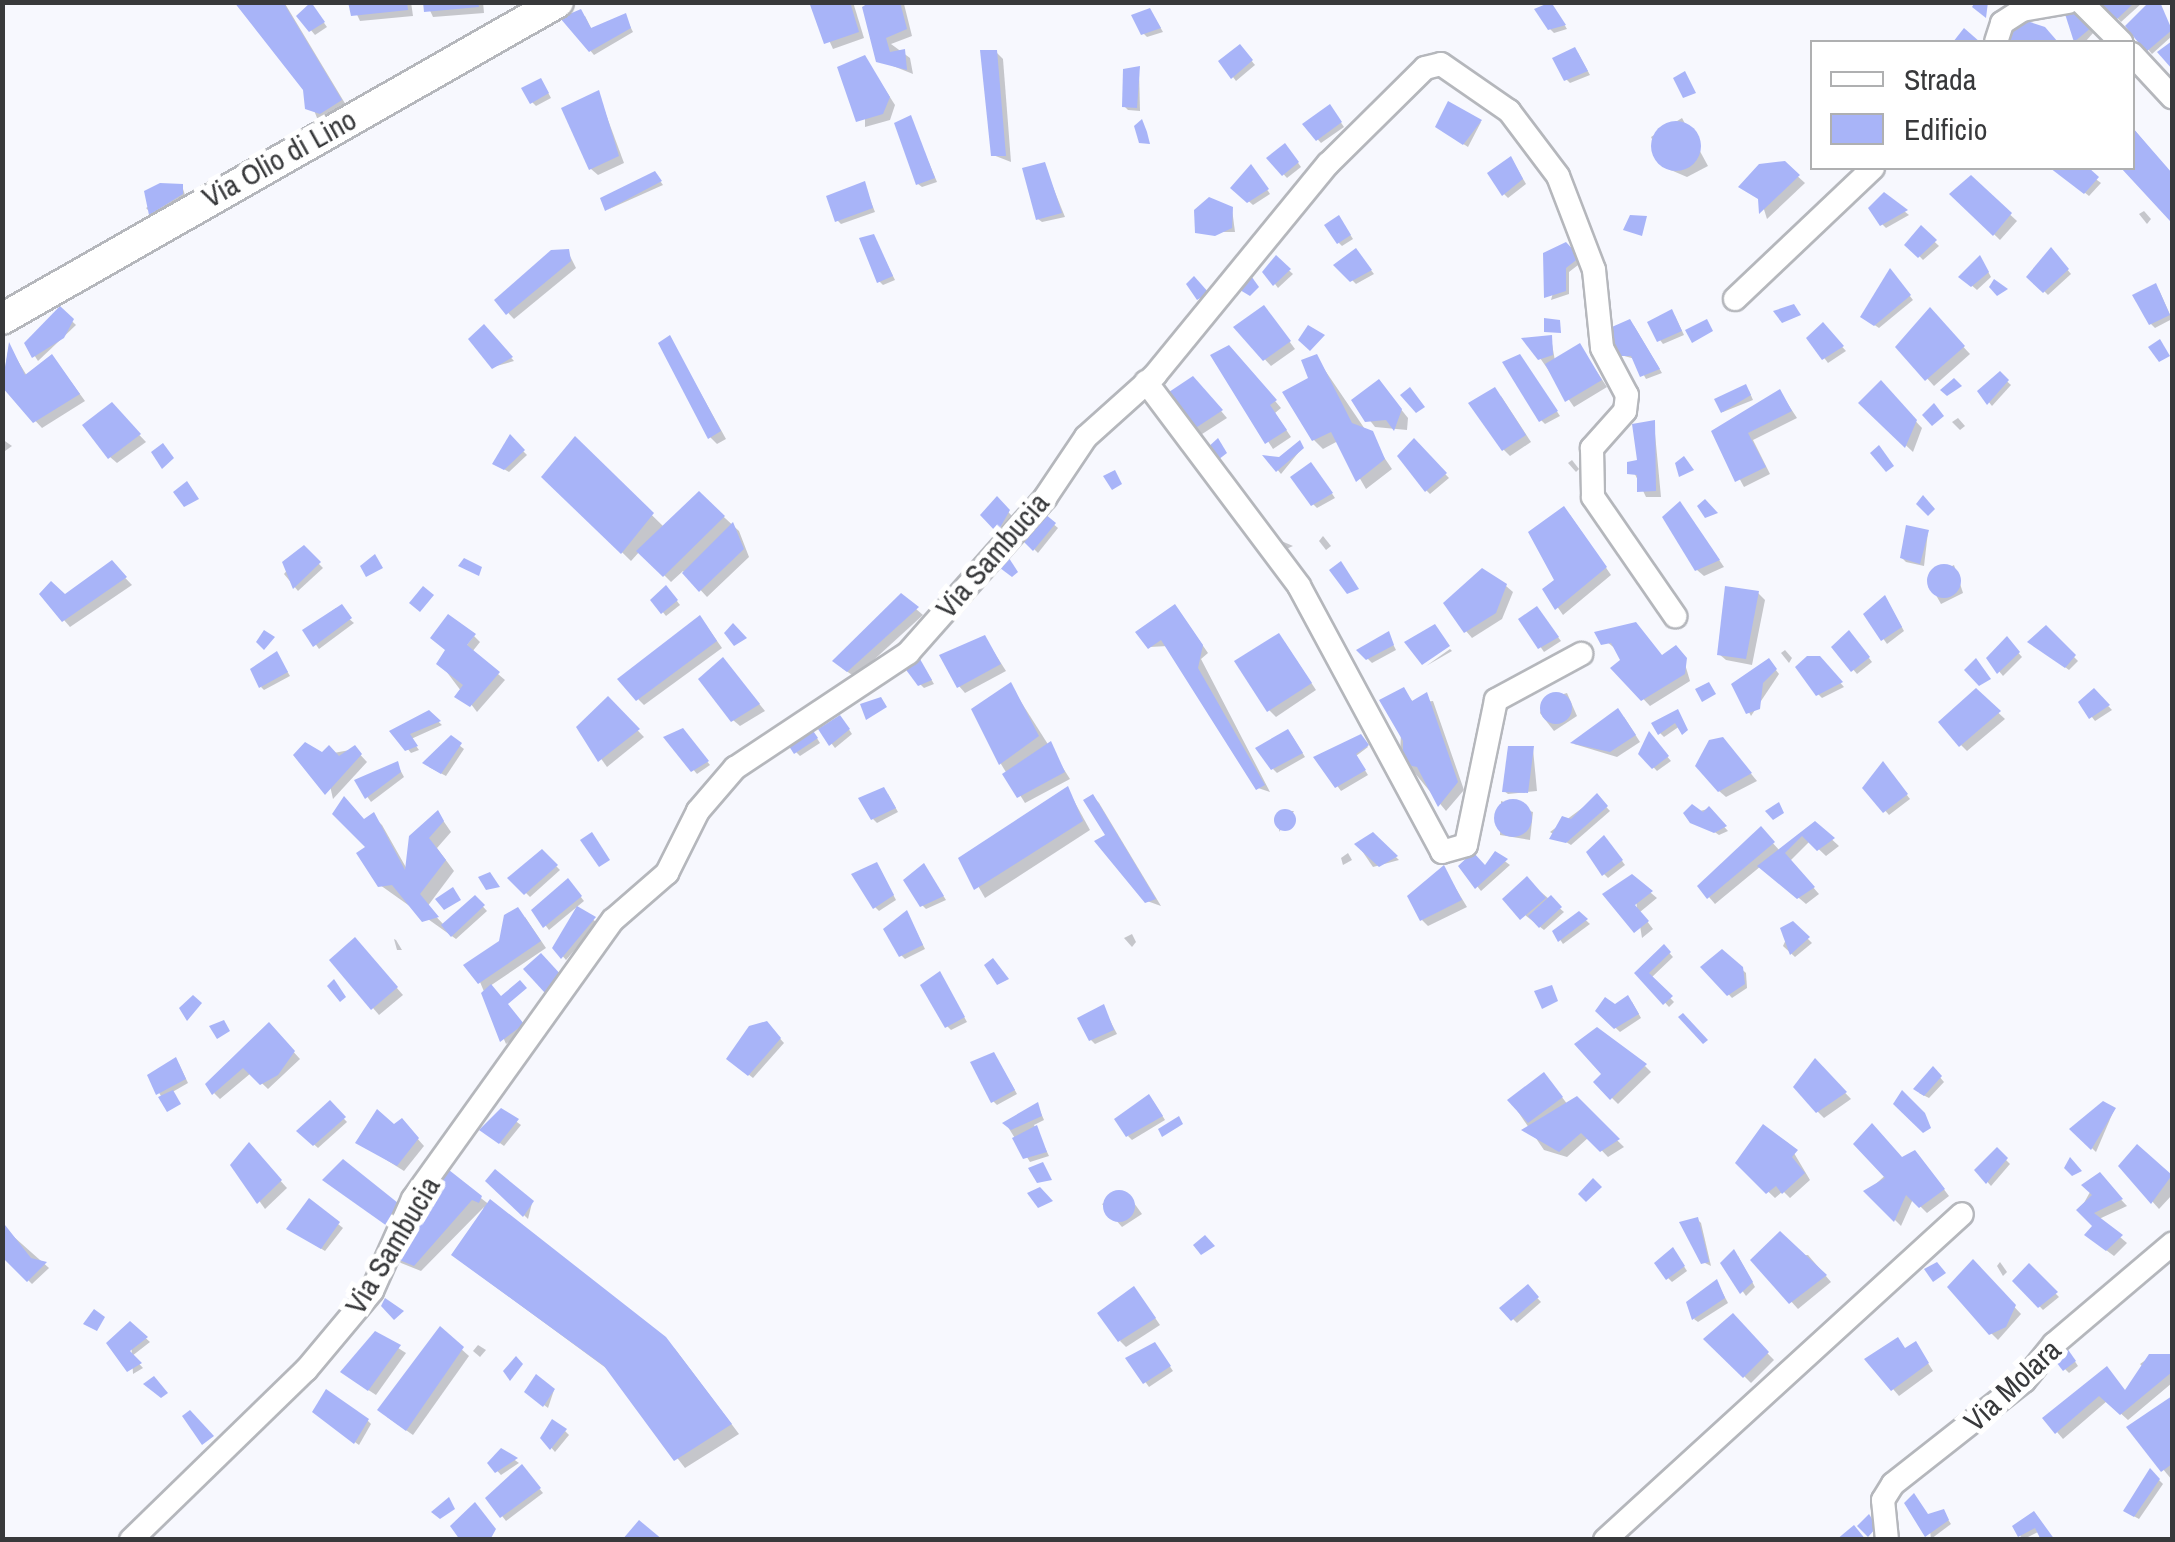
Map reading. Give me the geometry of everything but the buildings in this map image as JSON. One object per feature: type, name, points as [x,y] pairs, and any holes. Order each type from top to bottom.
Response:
[{"type":"street","name":"Via Olio di Lino","points":[[2,319],[558,2]]},
{"type":"street","points":[[1997,40],[2002,23],[2022,10],[2068,2]]},
{"type":"street","points":[[2082,2],[2119,40]]},
{"type":"street","points":[[2135,57],[2172,98]]},
{"type":"street","name":"Via Sambucia","points":[[130,1540],[293,1384],[372,1291],[413,1199],[613,920],[667,873],[698,811],[736,768],[804,714],[908,653],[1045,498],[1086,437],[1146,382],[1392,92],[1441,64],[1529,134],[1580,226],[1602,348],[1627,396],[1625,411],[1592,448],[1594,497],[1675,616]]},
{"type":"street","points":[[1735,300],[1872,170]]},
{"type":"street","points":[[1146,382],[1299,586],[1442,852],[1466,844],[1496,700],[1581,654]]},
{"type":"street","points":[[1605,1540],[1962,1214]]},
{"type":"street","name":"Via Molara","points":[[1887,1540],[1883,1500],[1893,1484],[2024,1381],[2054,1344],[2172,1244]]}]
